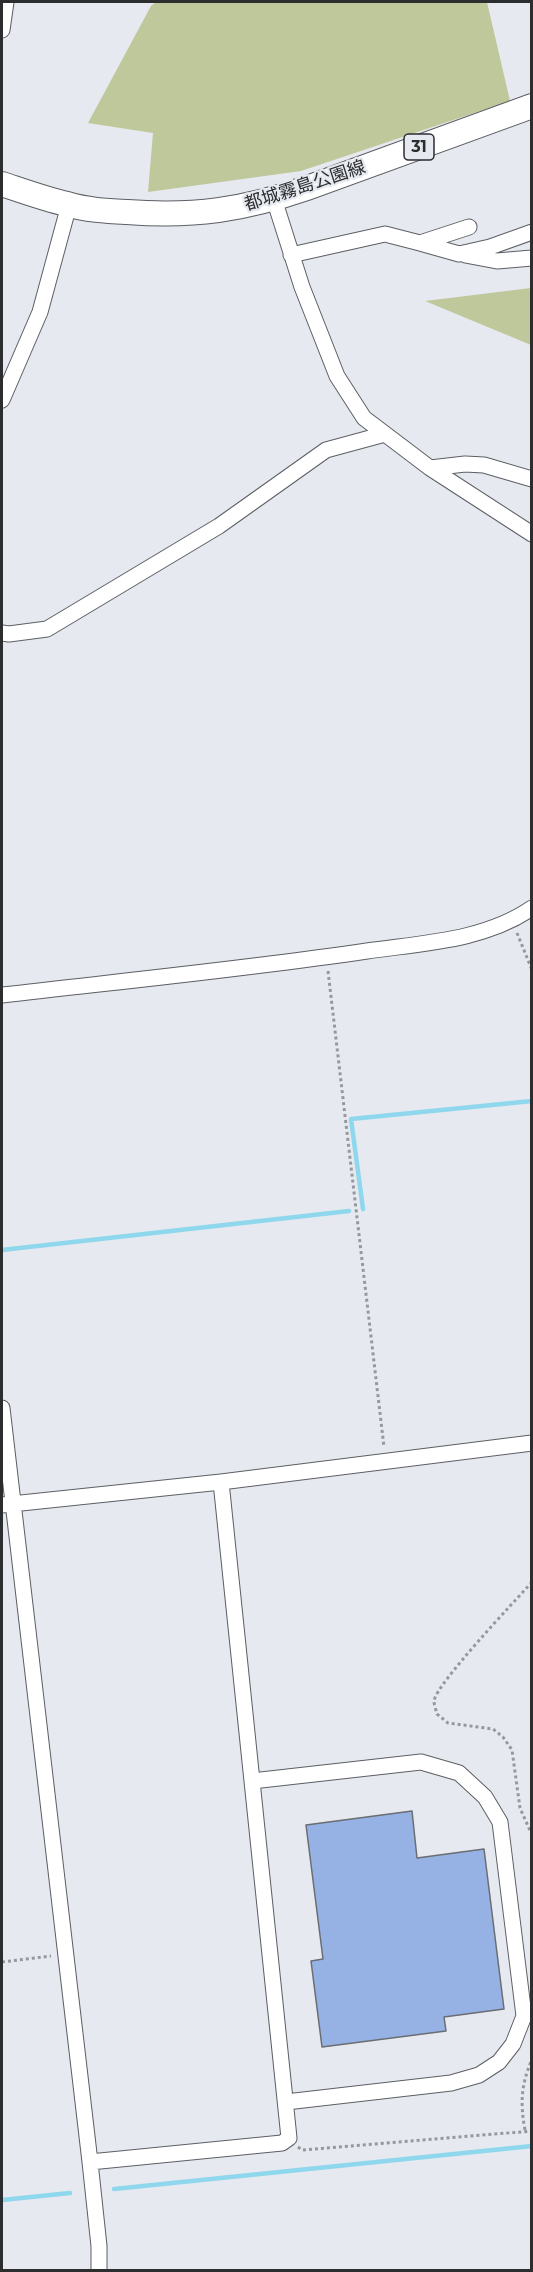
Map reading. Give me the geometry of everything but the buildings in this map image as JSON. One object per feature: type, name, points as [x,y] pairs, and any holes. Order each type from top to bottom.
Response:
[{"type":"main road","name":"都城霧島公園線","points":[[2,184],[69,205],[109,211],[167,215],[218,212],[274,200],[531,106]]},
{"type":"street","points":[[2,30],[6,2]]},
{"type":"street","points":[[274,200],[302,287],[337,376],[364,418],[430,468],[531,534]]},
{"type":"street","points":[[2,400],[40,312],[69,205]]},
{"type":"street","points":[[420,243],[469,227]]},
{"type":"street","points":[[459,254],[490,247],[531,232]]},
{"type":"street","points":[[291,255],[385,234],[459,254],[498,261],[531,258]]},
{"type":"street","points":[[2,633],[47,629],[219,526],[326,450],[385,434]]},
{"type":"street","points":[[430,468],[465,464],[484,465],[531,479]]},
{"type":"street","points":[[2,995],[326,957],[464,936],[513,921],[531,908]]},
{"type":"street","points":[[2,1408],[7,1504],[90,2163],[99,2246],[99,2271]]},
{"type":"street","points":[[7,1504],[221,1482],[531,1443]]},
{"type":"street","points":[[90,2163],[282,2143],[289,2139],[221,1482]]},
{"type":"street","points":[[252,1781],[421,1762],[459,1773],[485,1797],[500,1822],[524,2016],[513,2044],[499,2062],[479,2075],[451,2083],[286,2102]]},
{"type":"path","points":[[513,921],[531,970]]},
{"type":"path","points":[[326,957],[386,1462]]},
{"type":"path","points":[[530,1583],[456,1668],[439,1689],[434,1700],[436,1714],[448,1723],[493,1729],[503,1737],[512,1750],[520,1808],[531,1835]]},
{"type":"path","points":[[2,1962],[65,1955]]},
{"type":"path","points":[[525,2131],[520,2104],[525,2074],[531,2059]]},
{"type":"path","points":[[289,2139],[302,2150],[531,2131]]},
{"type":"green space","points":[[156,2],[487,2],[510,101],[301,171],[148,192],[153,133],[88,123],[151,6]]},
{"type":"green space","points":[[531,288],[531,345],[425,301]]},
{"type":"waterway","points":[[363,1209],[351,1119],[532,1101]]},
{"type":"waterway","points":[[2,1250],[349,1211]]},
{"type":"waterway","points":[[114,2189],[532,2146]]},
{"type":"waterway","points":[[2,2200],[70,2193]]}]
